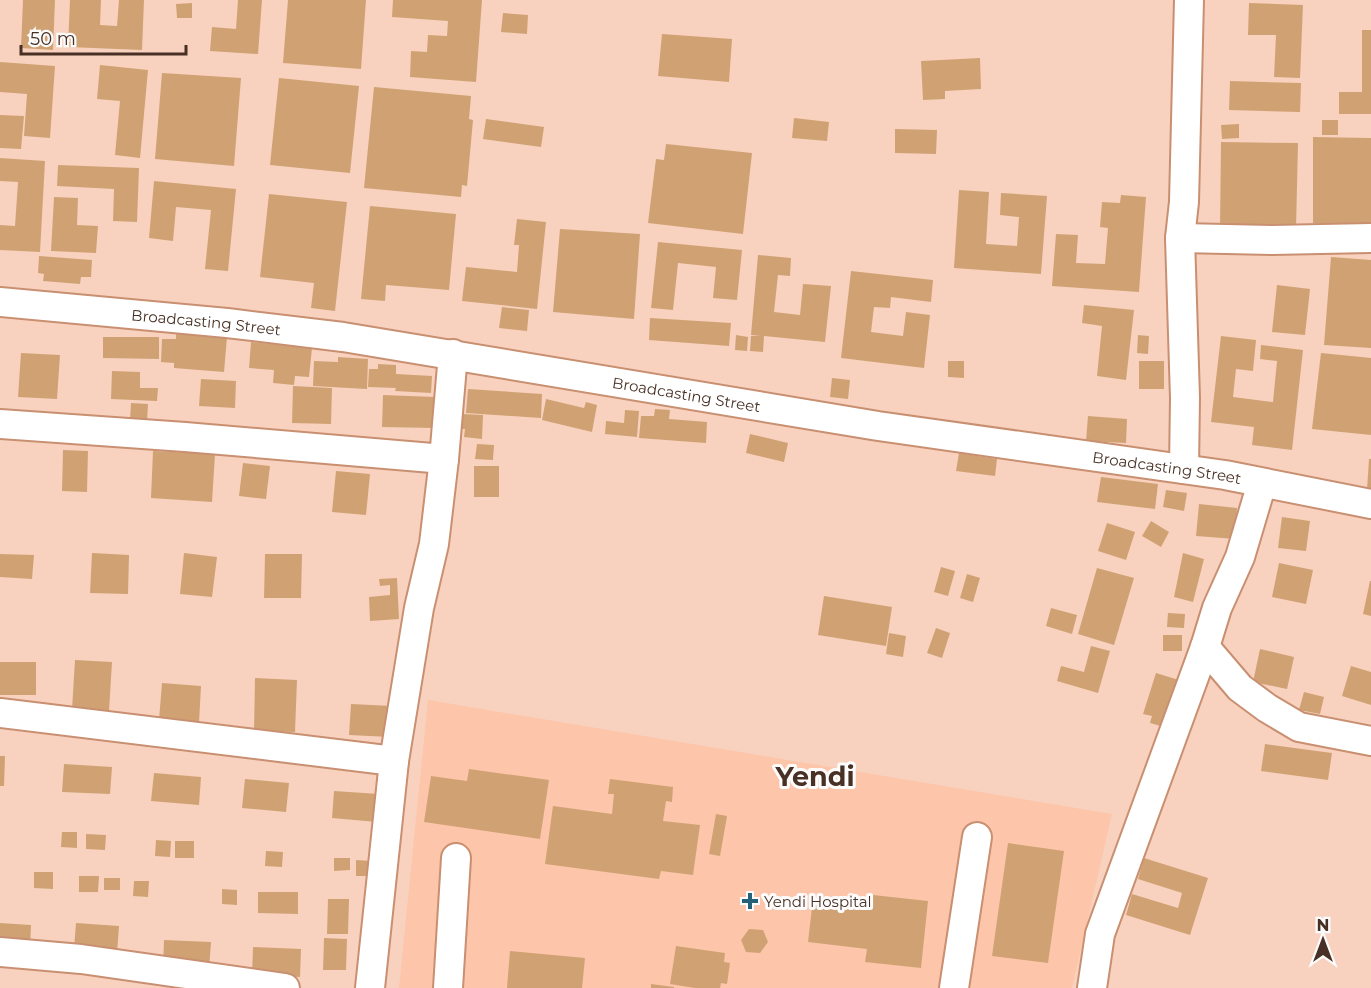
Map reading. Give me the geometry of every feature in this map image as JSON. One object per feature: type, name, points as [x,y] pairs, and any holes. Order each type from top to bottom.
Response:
[{"type":"street","points":[[1184,469],[1185,398],[1180,238],[1184,202],[1190,0]]},
{"type":"street","points":[[1180,238],[1272,240],[1371,238]]},
{"type":"street","name":"Broadcasting Street","points":[[0,302],[228,323],[343,337],[866,424],[1184,469],[1371,504]]},
{"type":"street","points":[[370,988],[394,760],[419,609],[434,544],[453,354]]},
{"type":"street","points":[[0,424],[444,459]]},
{"type":"street","points":[[1092,988],[1100,934],[1205,647],[1217,608],[1240,557],[1262,483]]},
{"type":"street","points":[[1205,647],[1240,688],[1299,727],[1371,741]]},
{"type":"street","points":[[0,713],[394,760]]},
{"type":"street","points":[[954,988],[977,837]]},
{"type":"street","points":[[448,988],[456,858]]},
{"type":"street","points":[[0,952],[81,959],[285,988]]},
{"type":"shaded area","name":"Yendi Hospital","points":[[428,700],[1112,814],[1072,988],[399,988]]},
{"type":"building","points":[[23,0],[55,0],[53,50],[21,48]]},
{"type":"building","points":[[70,0],[101,0],[100,25],[117,26],[119,0],[144,0],[142,50],[68,47]]},
{"type":"building","points":[[238,0],[262,0],[258,54],[210,51],[212,27],[236,29]]},
{"type":"building","points":[[288,0],[366,0],[361,69],[283,63]]},
{"type":"building","points":[[393,0],[482,0],[476,82],[410,77],[411,51],[427,52],[428,35],[447,36],[448,21],[392,17]]},
{"type":"building","points":[[192,3],[192,18],[177,18],[176,4]]},
{"type":"building","points":[[1249,3],[1303,5],[1300,78],[1274,77],[1276,35],[1248,35]]},
{"type":"building","points":[[503,13],[528,15],[527,34],[501,32]]},
{"type":"building","points":[[1362,30],[1371,30],[1371,114],[1339,114],[1339,92],[1362,92]]},
{"type":"building","points":[[662,34],[732,39],[729,82],[658,76]]},
{"type":"building","points":[[980,58],[981,89],[945,91],[945,99],[923,100],[921,61]]},
{"type":"building","points":[[0,62],[55,66],[50,138],[24,136],[27,94],[0,92]]},
{"type":"building","points":[[100,65],[148,70],[140,158],[115,155],[120,101],[97,99]]},
{"type":"building","points":[[162,73],[241,78],[234,166],[155,159]]},
{"type":"building","points":[[279,78],[359,86],[350,173],[270,165]]},
{"type":"building","points":[[1230,81],[1301,83],[1300,112],[1229,110]]},
{"type":"building","points":[[374,87],[471,96],[469,119],[473,120],[467,186],[462,185],[461,197],[364,188]]},
{"type":"building","points":[[0,115],[24,116],[21,149],[0,148]]},
{"type":"building","points":[[794,118],[829,122],[827,141],[792,138]]},
{"type":"building","points":[[486,119],[544,127],[541,147],[483,139]]},
{"type":"building","points":[[1322,120],[1338,120],[1338,135],[1322,135]]},
{"type":"building","points":[[1239,124],[1239,138],[1222,139],[1221,125]]},
{"type":"building","points":[[895,129],[937,130],[936,154],[895,153]]},
{"type":"building","points":[[1313,137],[1371,138],[1371,223],[1313,223]]},
{"type":"building","points":[[1221,142],[1298,143],[1296,229],[1220,228]]},
{"type":"building","points":[[666,144],[752,153],[743,234],[648,223],[656,159],[664,160]]},
{"type":"building","points":[[0,158],[45,161],[40,252],[0,250],[0,225],[15,226],[18,182],[0,181]]},
{"type":"building","points":[[58,165],[139,168],[137,222],[113,221],[114,189],[57,186]]},
{"type":"building","points":[[154,181],[236,189],[228,271],[205,269],[211,210],[176,207],[173,241],[149,238]]},
{"type":"building","points":[[959,190],[989,192],[986,244],[1017,246],[1019,217],[1000,215],[1001,193],[1047,196],[1041,274],[954,268]]},
{"type":"building","points":[[269,194],[347,202],[335,311],[311,308],[314,283],[260,277]]},
{"type":"building","points":[[1121,195],[1146,197],[1139,292],[1052,286],[1056,234],[1078,235],[1076,263],[1105,264],[1108,228],[1100,227],[1102,202],[1120,203]]},
{"type":"building","points":[[54,197],[78,198],[77,225],[98,226],[96,253],[51,251]]},
{"type":"building","points":[[370,206],[456,214],[449,290],[386,285],[385,301],[361,299]]},
{"type":"building","points":[[517,219],[546,222],[537,309],[462,301],[466,267],[517,272],[519,245],[514,245]]},
{"type":"building","points":[[560,229],[640,234],[634,319],[553,312]]},
{"type":"building","points":[[658,242],[742,250],[737,300],[713,298],[716,267],[678,263],[673,310],[651,308]]},
{"type":"building","points":[[758,255],[791,258],[790,276],[778,275],[774,312],[800,315],[803,284],[831,286],[825,342],[764,336],[763,352],[750,351],[751,336],[760,336],[751,335]]},
{"type":"building","points":[[39,256],[92,260],[91,277],[81,277],[80,284],[43,281],[44,274],[38,273]]},
{"type":"building","points":[[1331,257],[1371,260],[1371,348],[1324,345]]},
{"type":"building","points":[[851,271],[933,280],[931,302],[891,297],[890,308],[874,307],[871,332],[903,336],[906,312],[930,315],[924,368],[841,358]]},
{"type":"building","points":[[1277,285],[1310,289],[1305,335],[1272,332]]},
{"type":"building","points":[[1084,305],[1134,310],[1126,380],[1097,376],[1102,326],[1082,323]]},
{"type":"building","points":[[502,307],[529,310],[527,331],[499,328]]},
{"type":"building","points":[[650,318],[731,323],[729,346],[649,340]]},
{"type":"building","points":[[176,333],[227,337],[224,372],[174,368],[174,363],[161,362],[162,339],[176,339]]},
{"type":"building","points":[[736,335],[748,337],[747,351],[735,350]]},
{"type":"building","points":[[1138,335],[1149,336],[1148,354],[1137,353]]},
{"type":"building","points":[[1221,336],[1256,340],[1253,371],[1236,369],[1233,397],[1273,402],[1277,361],[1260,359],[1261,345],[1303,350],[1292,450],[1252,445],[1254,427],[1211,422]]},
{"type":"building","points":[[103,337],[159,337],[159,359],[103,358]]},
{"type":"building","points":[[251,342],[312,348],[309,377],[295,376],[294,385],[273,383],[274,370],[249,368]]},
{"type":"building","points":[[21,353],[60,355],[57,399],[18,397]]},
{"type":"building","points":[[1321,353],[1371,358],[1371,435],[1312,429]]},
{"type":"building","points":[[338,357],[368,359],[367,389],[313,386],[314,361],[338,362]]},
{"type":"building","points":[[948,361],[964,361],[964,378],[948,377]]},
{"type":"building","points":[[1139,361],[1164,361],[1164,389],[1139,389]]},
{"type":"building","points":[[378,364],[396,365],[396,374],[432,376],[431,393],[368,387],[369,369],[378,369]]},
{"type":"building","points":[[112,371],[140,372],[140,388],[158,388],[157,401],[111,399]]},
{"type":"building","points":[[832,378],[850,380],[848,399],[830,397]]},
{"type":"building","points":[[201,379],[236,381],[235,408],[199,406]]},
{"type":"building","points":[[293,386],[332,388],[331,424],[292,423]]},
{"type":"building","points":[[468,389],[542,394],[541,418],[466,413]]},
{"type":"building","points":[[383,395],[435,397],[434,428],[382,427]]},
{"type":"building","points":[[546,399],[584,408],[586,402],[597,405],[592,432],[542,420]]},
{"type":"building","points":[[131,403],[148,404],[147,423],[130,421]]},
{"type":"building","points":[[655,409],[670,410],[669,419],[707,422],[706,443],[639,438],[641,416],[654,416]]},
{"type":"building","points":[[625,410],[639,411],[637,437],[605,434],[606,421],[624,423]]},
{"type":"building","points":[[462,414],[483,415],[482,439],[464,437],[465,429],[461,429]]},
{"type":"building","points":[[1088,416],[1127,419],[1126,443],[1086,441]]},
{"type":"building","points":[[750,434],[788,443],[784,462],[746,453]]},
{"type":"building","points":[[477,444],[494,445],[493,460],[475,459]]},
{"type":"building","points":[[63,450],[88,451],[87,492],[62,491]]},
{"type":"building","points":[[153,451],[215,454],[212,502],[151,498]]},
{"type":"building","points":[[959,453],[997,459],[995,476],[956,471]]},
{"type":"building","points":[[1369,459],[1371,459],[1371,490],[1367,490]]},
{"type":"building","points":[[243,463],[270,466],[266,499],[239,496]]},
{"type":"building","points":[[474,466],[499,466],[499,497],[474,497]]},
{"type":"building","points":[[336,471],[370,474],[366,515],[332,512]]},
{"type":"building","points":[[1101,477],[1158,484],[1155,509],[1097,502]]},
{"type":"building","points":[[1166,490],[1187,493],[1184,511],[1163,507]]},
{"type":"building","points":[[1199,504],[1237,508],[1235,539],[1196,536]]},
{"type":"building","points":[[1282,517],[1310,521],[1306,551],[1278,548]]},
{"type":"building","points":[[1151,521],[1169,532],[1161,547],[1142,536]]},
{"type":"building","points":[[1107,523],[1135,532],[1126,560],[1098,551]]},
{"type":"building","points":[[92,553],[129,555],[128,594],[90,593]]},
{"type":"building","points":[[184,553],[217,557],[212,597],[180,594]]},
{"type":"building","points":[[1183,553],[1204,559],[1193,602],[1174,597]]},
{"type":"building","points":[[0,554],[34,555],[32,579],[0,577]]},
{"type":"building","points":[[265,554],[302,554],[301,598],[264,598]]},
{"type":"building","points":[[1279,563],[1313,570],[1306,604],[1272,597]]},
{"type":"building","points":[[941,567],[955,571],[948,596],[934,592]]},
{"type":"building","points":[[1097,568],[1134,578],[1114,645],[1078,634]]},
{"type":"building","points":[[967,574],[980,578],[973,602],[960,598]]},
{"type":"building","points":[[397,578],[399,619],[370,621],[369,597],[390,595],[390,585],[380,586],[379,579]]},
{"type":"building","points":[[1371,581],[1371,616],[1363,614]]},
{"type":"building","points":[[824,596],[892,607],[886,646],[818,635]]},
{"type":"building","points":[[1051,608],[1077,615],[1072,634],[1046,626]]},
{"type":"building","points":[[1168,613],[1185,614],[1184,628],[1167,627]]},
{"type":"building","points":[[936,628],[950,633],[942,658],[927,653]]},
{"type":"building","points":[[889,633],[906,636],[903,657],[886,654]]},
{"type":"building","points":[[1163,635],[1182,635],[1182,651],[1163,651]]},
{"type":"building","points":[[1091,646],[1110,651],[1098,693],[1057,681],[1061,666],[1084,672]]},
{"type":"building","points":[[1260,649],[1294,657],[1287,689],[1253,682]]},
{"type":"building","points":[[75,660],[112,662],[109,711],[72,709]]},
{"type":"building","points":[[0,662],[36,662],[36,695],[0,695]]},
{"type":"building","points":[[1351,666],[1371,672],[1371,705],[1342,696]]},
{"type":"building","points":[[1156,673],[1182,681],[1168,728],[1150,723],[1152,716],[1143,714]]},
{"type":"building","points":[[255,678],[297,680],[295,732],[254,731]]},
{"type":"building","points":[[162,683],[201,686],[199,723],[159,720]]},
{"type":"building","points":[[1304,692],[1324,697],[1320,714],[1299,710]]},
{"type":"building","points":[[351,704],[392,706],[390,737],[349,735]]},
{"type":"building","points":[[1265,744],[1332,753],[1328,780],[1261,771]]},
{"type":"building","points":[[0,756],[5,756],[4,786],[0,786]]},
{"type":"building","points":[[64,764],[112,767],[110,794],[62,792]]},
{"type":"building","points":[[469,769],[549,780],[540,839],[424,822],[431,776],[467,781]]},
{"type":"building","points":[[154,773],[201,777],[199,805],[151,801]]},
{"type":"building","points":[[245,779],[289,783],[286,812],[242,808]]},
{"type":"building","points":[[610,779],[673,787],[672,802],[666,801],[663,821],[700,825],[693,875],[661,871],[659,879],[545,864],[553,806],[612,814],[614,794],[608,794]]},
{"type":"building","points":[[334,791],[379,794],[377,822],[332,818]]},
{"type":"building","points":[[716,814],[727,816],[720,856],[709,854]]},
{"type":"building","points":[[62,832],[77,832],[77,848],[61,847]]},
{"type":"building","points":[[86,834],[106,835],[105,850],[86,849]]},
{"type":"building","points":[[156,840],[171,841],[170,857],[155,856]]},
{"type":"building","points":[[175,841],[194,841],[194,858],[175,858]]},
{"type":"building","points":[[1008,843],[1064,851],[1048,963],[992,956]]},
{"type":"building","points":[[266,851],[283,852],[282,867],[265,866]]},
{"type":"building","points":[[334,858],[350,858],[350,870],[334,871]]},
{"type":"building","points":[[1144,858],[1208,878],[1190,935],[1126,915],[1132,894],[1178,908],[1182,893],[1138,879]]},
{"type":"building","points":[[356,860],[372,861],[371,876],[356,876]]},
{"type":"building","points":[[34,872],[53,872],[53,889],[34,888]]},
{"type":"building","points":[[79,876],[99,876],[98,892],[79,892]]},
{"type":"building","points":[[104,878],[120,878],[120,890],[104,890]]},
{"type":"building","points":[[134,881],[149,881],[148,897],[133,896]]},
{"type":"building","points":[[222,889],[237,890],[237,905],[222,904]]},
{"type":"building","points":[[258,892],[298,892],[298,914],[258,913]]},
{"type":"building","points":[[873,895],[928,901],[921,968],[865,962],[867,949],[808,942],[813,899],[871,906]]},
{"type":"building","points":[[328,899],[349,899],[348,934],[327,934]]},
{"type":"building","points":[[0,923],[31,925],[30,951],[0,950]]},
{"type":"building","points":[[76,923],[119,926],[117,953],[74,949]]},
{"type":"building","points":[[749,929],[763,930],[768,942],[760,953],[746,952],[741,940]]},
{"type":"building","points":[[324,938],[347,939],[346,970],[323,970]]},
{"type":"building","points":[[164,940],[211,942],[209,970],[163,968]]},
{"type":"building","points":[[676,946],[725,953],[724,962],[730,963],[727,984],[721,983],[720,988],[695,988],[670,984]]},
{"type":"building","points":[[253,947],[301,949],[300,977],[252,975]]},
{"type":"building","points":[[510,951],[585,958],[582,988],[507,988]]},
{"type":"building","points":[[651,984],[674,987],[674,988],[651,988]]},
{"type":"place","name":"Yendi Hospital","points":[[750,901]]},
{"type":"district","name":"Yendi","points":[[815,776]]}]
